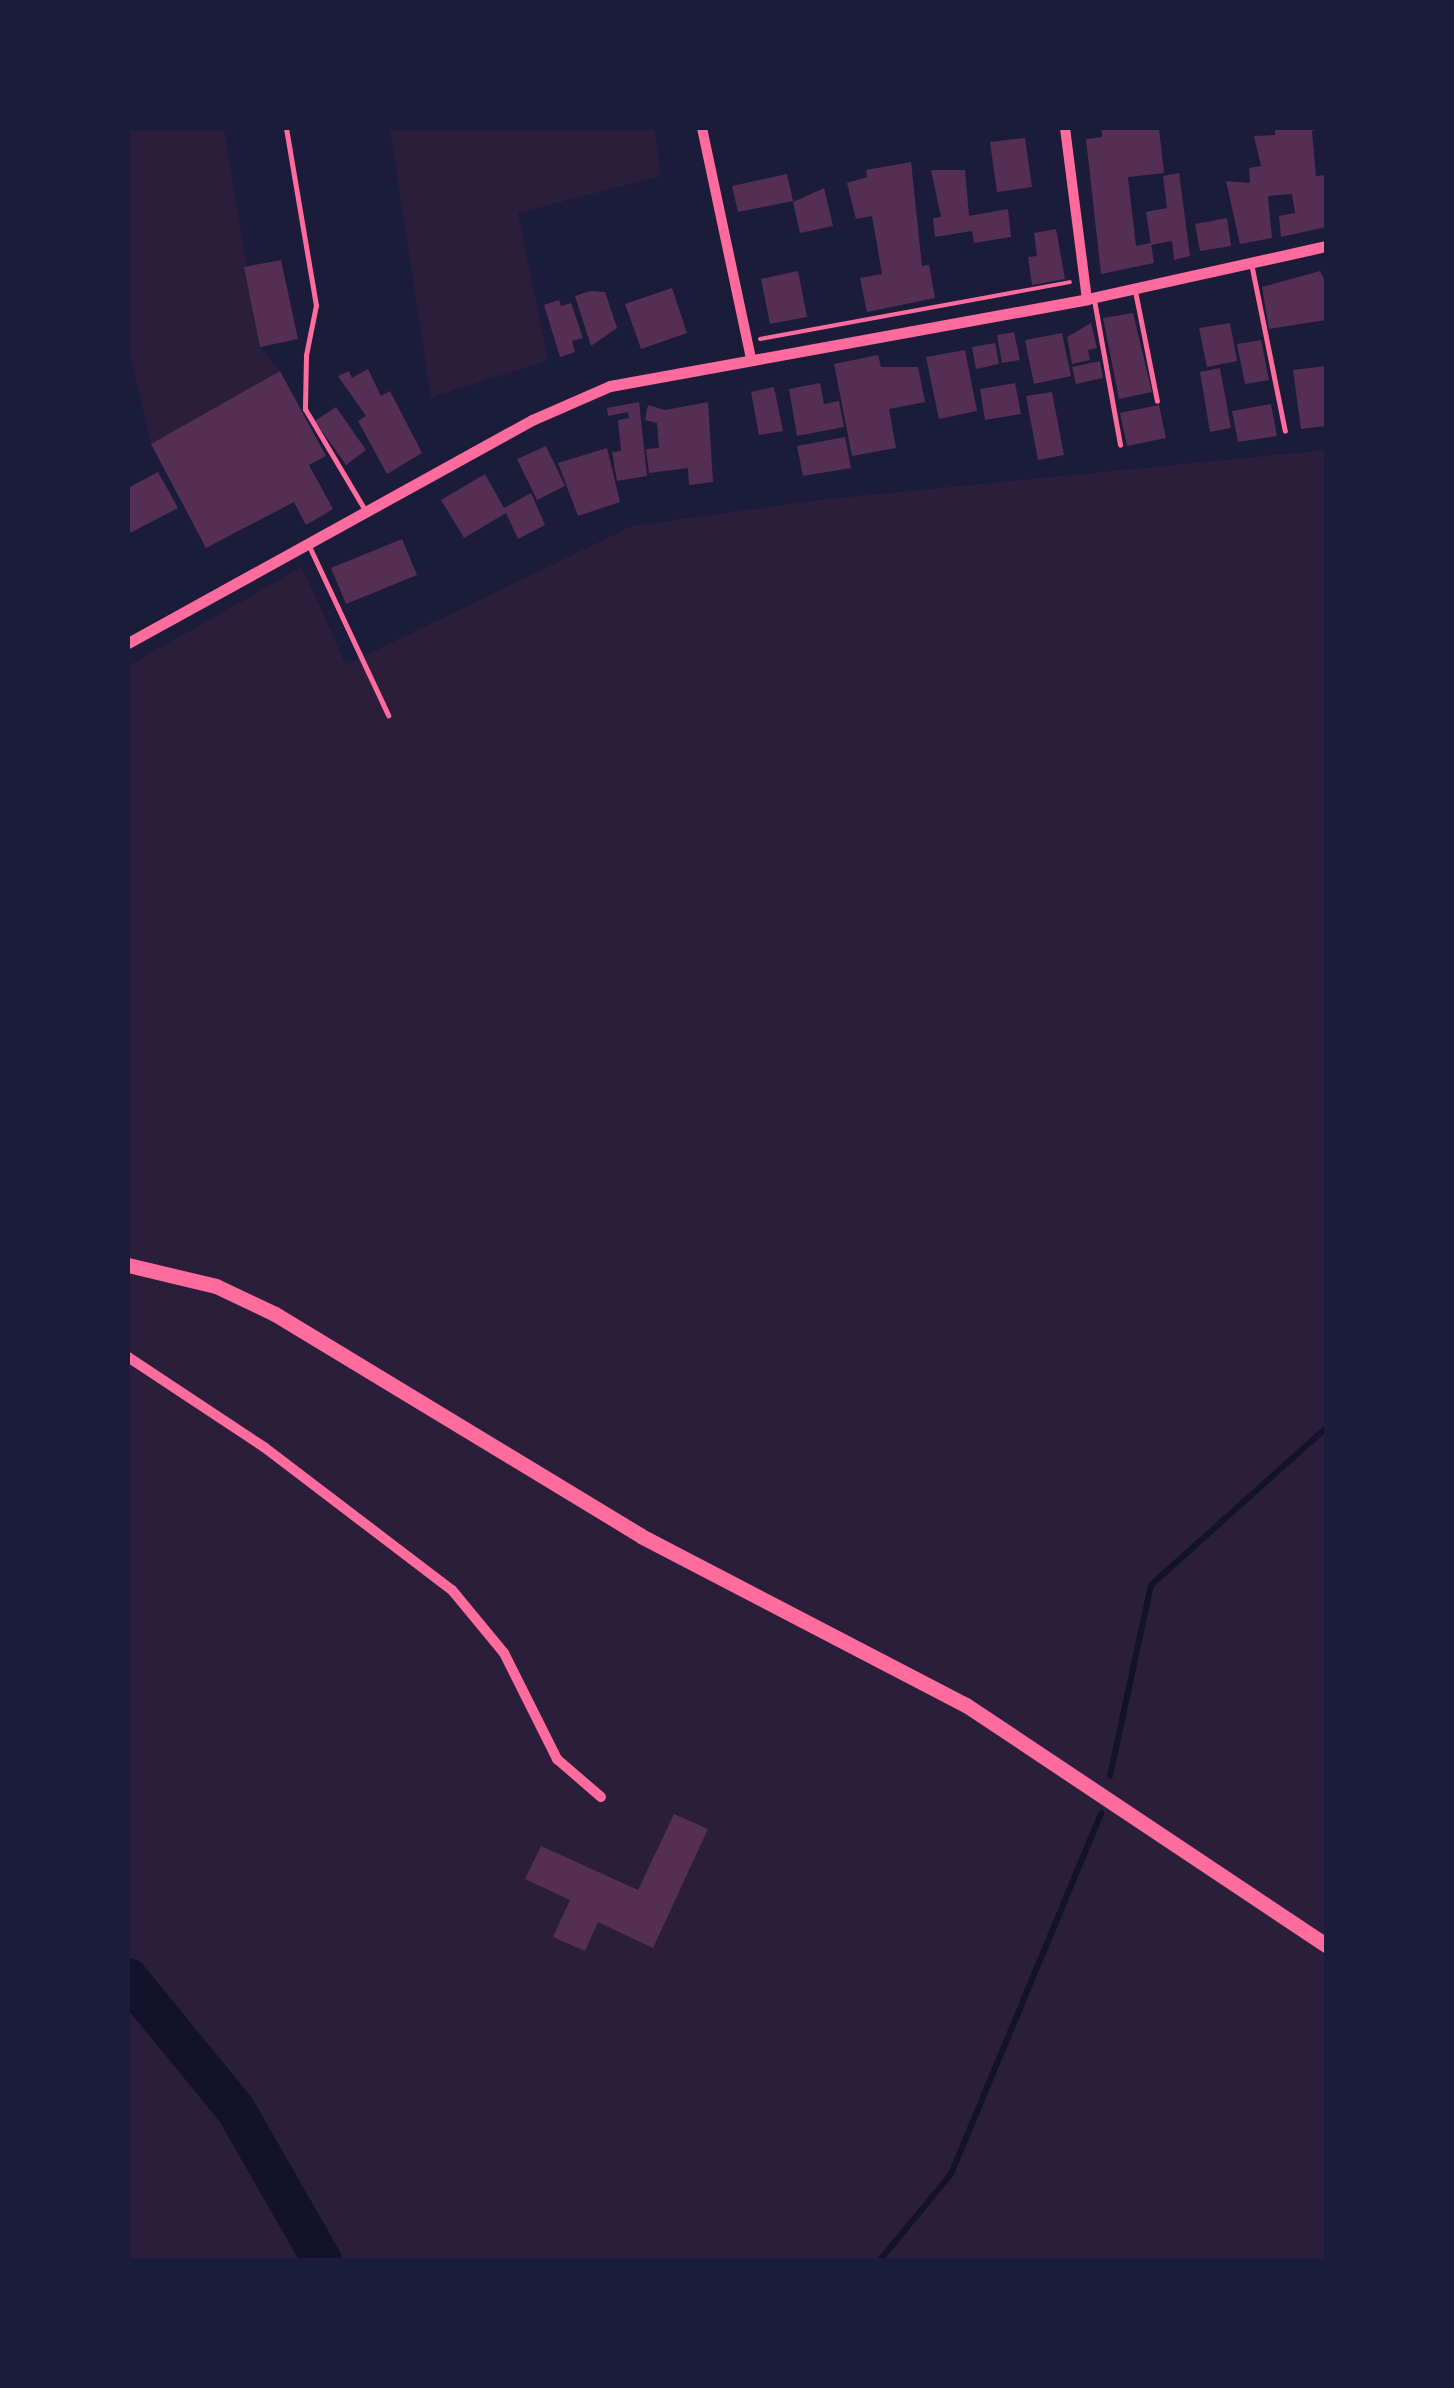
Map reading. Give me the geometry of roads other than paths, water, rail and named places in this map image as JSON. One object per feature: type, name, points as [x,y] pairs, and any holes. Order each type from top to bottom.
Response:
[{"type":"main road","points":[[128,1265],[216,1286],[275,1314],[641,1536],[966,1705],[1326,1944]]},
{"type":"street","points":[[702,128],[751,360]]},
{"type":"street","points":[[1066,128],[1090,298]]},
{"type":"street","points":[[128,644],[532,420],[610,386],[1090,298],[1326,246]]},
{"type":"street","points":[[128,1358],[264,1448],[452,1590],[504,1653],[557,1759],[601,1797]]},
{"type":"lane","points":[[286,128],[316,305],[305,409],[366,512]]},
{"type":"lane","points":[[1251,263],[1285,431]]},
{"type":"lane","points":[[1135,288],[1157,400]]},
{"type":"lane","points":[[1090,298],[1120,445]]},
{"type":"lane","points":[[308,544],[388,715]]},
{"type":"waterway","points":[[1110,1776],[1151,1585],[1326,1428]]},
{"type":"waterway","points":[[880,2260],[951,2174],[1101,1813]]},
{"type":"waterway","points":[[128,1978],[236,2110],[322,2260]]}]
